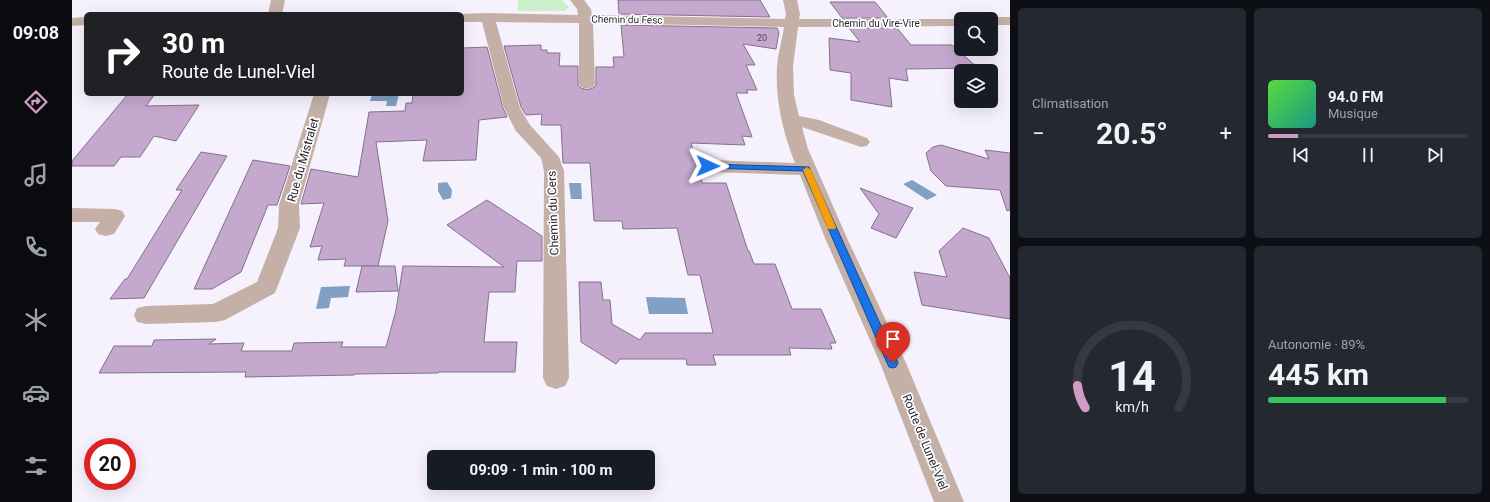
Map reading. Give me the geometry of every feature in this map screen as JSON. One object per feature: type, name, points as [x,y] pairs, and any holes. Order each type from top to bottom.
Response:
[{"type":"street","points":[[275,12],[278,0]]},
{"type":"street","points":[[577,0],[584,9],[586,18],[587,84]]},
{"type":"street","name":"Route de Lunel-Viel","points":[[790,0],[794,14],[785,66],[786,95],[791,120],[806,169],[893,363],[949,502]]},
{"type":"street","name":"Chemin du Fesc","points":[[464,18],[586,18],[792,22]]},
{"type":"street","name":"Chemin du Cers","points":[[488,18],[512,108],[522,127],[550,157],[554,171],[556,378]]},
{"type":"street","points":[[998,21],[1010,21]]},
{"type":"street","name":"Chemin du Vire-Vire","points":[[792,22],[878,24],[954,22]]},
{"type":"street","name":"Rue du Mistralet","points":[[146,315],[216,313],[267,287],[289,228],[290,205],[321,96]]},
{"type":"street","points":[[791,120],[813,124],[861,142]]},
{"type":"street","points":[[708,166],[806,169]]},
{"type":"street","points":[[72,215],[115,216],[106,229]]},
{"type":"green space","points":[[518,0],[562,0],[569,7],[565,11],[518,11]]},
{"type":"water","points":[[371,96],[398,96],[396,106],[386,106],[387,101],[370,101]]},
{"type":"water","points":[[912,180],[937,195],[927,200],[903,184]]},
{"type":"water","points":[[447,182],[452,190],[451,198],[443,200],[438,191],[438,183]]},
{"type":"water","points":[[569,183],[581,183],[582,199],[571,199]]},
{"type":"water","points":[[350,286],[348,297],[331,298],[329,308],[316,309],[321,287]]},
{"type":"water","points":[[646,297],[685,298],[688,314],[649,314]]},
{"type":"building","points":[[618,0],[760,0],[770,17],[619,14]]},
{"type":"building","points":[[830,2],[875,2],[888,18],[842,18]]},
{"type":"building","points":[[621,25],[777,28],[779,32],[776,49],[743,44],[755,65],[746,65],[757,90],[746,90],[748,93],[736,93],[752,137],[742,136],[745,145],[691,143],[702,183],[726,183],[748,251],[754,264],[775,264],[792,309],[821,309],[836,343],[830,343],[832,349],[789,348],[791,355],[713,355],[716,365],[687,365],[686,359],[620,359],[616,364],[581,342],[579,282],[601,282],[603,300],[610,300],[612,324],[640,340],[645,333],[713,333],[700,275],[688,275],[677,228],[623,229],[622,221],[594,221],[590,163],[563,163],[561,125],[541,125],[542,114],[526,115],[521,107],[504,46],[541,45],[541,50],[547,50],[547,53],[560,53],[559,66],[578,66],[578,85],[587,90],[596,85],[596,67],[614,67],[613,57],[624,57]]},
{"type":"building","points":[[849,28],[897,28],[911,45],[952,45],[954,47],[954,56],[964,56],[973,64],[954,64],[954,68],[906,69],[908,81],[889,78],[892,107],[851,100],[851,73],[830,70],[829,38],[860,42]]},
{"type":"building","points":[[487,47],[503,108],[507,117],[479,120],[476,160],[423,161],[427,140],[376,142],[388,221],[378,266],[344,266],[346,259],[318,260],[322,246],[310,247],[324,203],[301,204],[311,169],[358,177],[369,112],[405,111],[406,103],[412,103],[413,96],[464,96],[464,48]]},
{"type":"building","points":[[126,96],[154,96],[146,106],[199,105],[176,141],[154,136],[140,157],[121,157],[114,166],[72,166],[72,161]]},
{"type":"building","points":[[941,145],[989,159],[985,150],[1010,153],[1010,210],[1007,211],[1000,190],[946,186],[931,171],[926,153],[933,147]]},
{"type":"building","points":[[201,152],[227,156],[144,298],[110,299],[125,279],[127,279],[182,190],[176,190]]},
{"type":"building","points":[[253,160],[290,166],[277,205],[268,205],[241,272],[212,289],[194,289]]},
{"type":"building","points":[[860,188],[913,208],[896,238],[871,228],[879,214]]},
{"type":"building","points":[[487,200],[542,236],[542,261],[517,261],[515,292],[489,292],[484,342],[517,342],[515,372],[439,372],[245,377],[246,372],[99,373],[114,346],[152,346],[154,340],[216,339],[209,344],[244,343],[241,351],[292,351],[294,343],[343,342],[341,347],[386,347],[396,310],[403,266],[504,267],[447,225]]},
{"type":"building","points":[[963,228],[989,238],[1010,278],[1010,319],[922,305],[914,272],[947,277],[939,251]]},
{"type":"building","points":[[362,266],[395,266],[398,291],[356,292]]},
{"type":"slow traffic","points":[[807,170],[831,227]]},
{"type":"route","points":[[708,166],[806,169],[893,363]]}]
